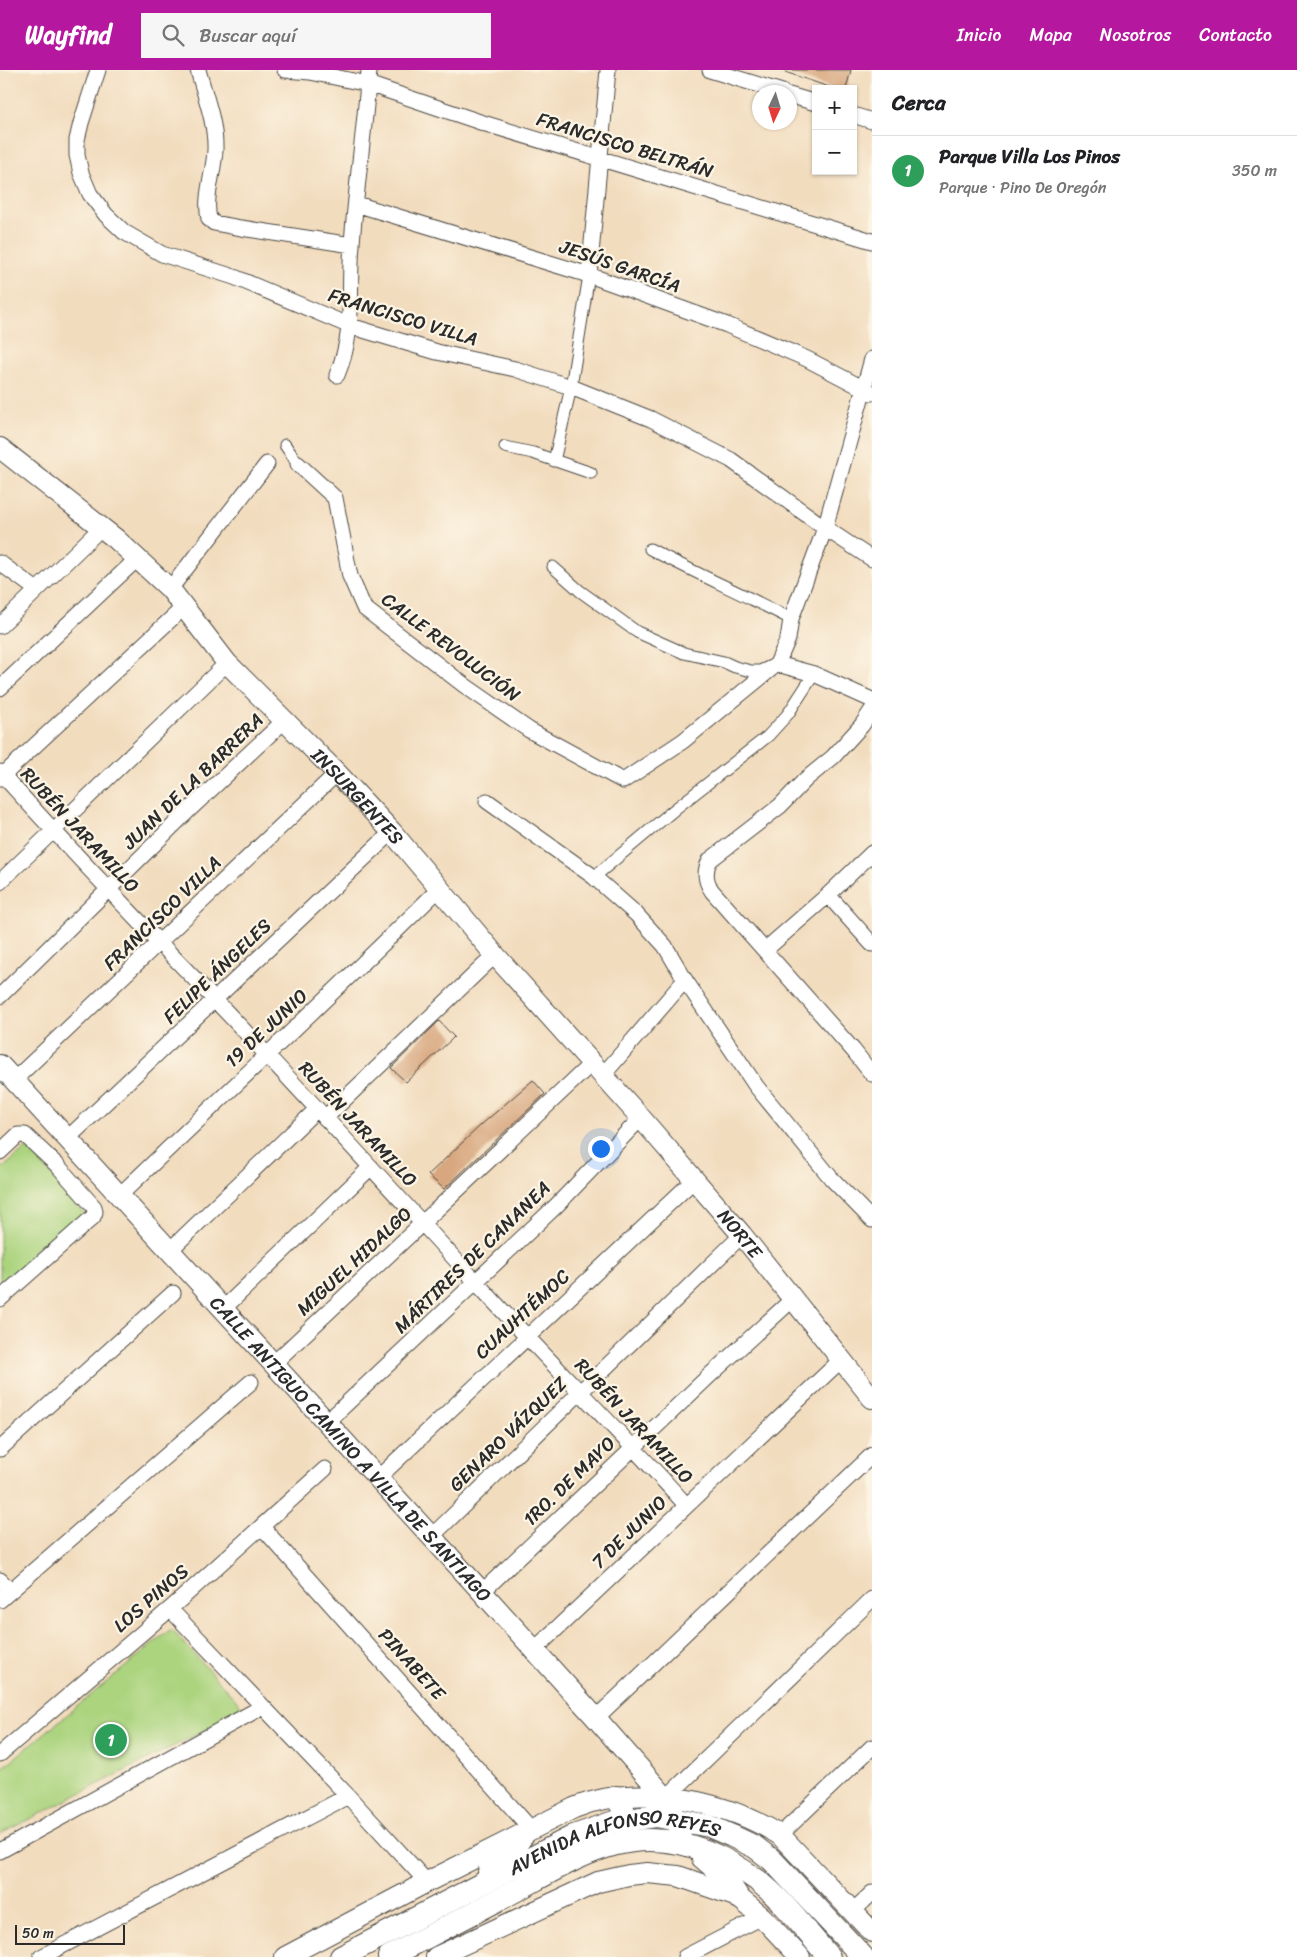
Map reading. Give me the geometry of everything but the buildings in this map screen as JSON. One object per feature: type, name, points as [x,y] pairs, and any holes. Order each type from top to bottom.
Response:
[{"type":"main road","points":[[616,1797],[623,1808],[626,1831]]},
{"type":"main road","name":"AVENIDA ALFONSO REYES","points":[[389,1957],[656,1816],[709,1826],[755,1847],[772,1860],[863,1957]]},
{"type":"main road","name":"AVENIDA ALFONSO REYES","points":[[341,1957],[590,1829],[626,1831],[685,1844],[726,1861],[758,1881],[829,1957]]},
{"type":"main road","points":[[474,1889],[528,1831]]},
{"type":"main road","points":[[685,1844],[724,1876],[738,1897]]},
{"type":"street","name":"FRANCISCO VILLA","points":[[98,70],[77,140],[77,156],[81,173],[90,194],[106,215],[124,232],[162,254],[234,278],[350,326],[436,352],[515,369],[571,387],[651,419],[731,460],[825,528],[872,559]]},
{"type":"street","points":[[198,70],[214,128],[215,150],[208,204],[210,219],[214,222],[352,245]]},
{"type":"street","name":"FRANCISCO BELTRÁN","points":[[285,70],[369,77],[483,123],[872,241]]},
{"type":"street","points":[[554,461],[571,387],[588,275],[601,158],[608,70]]},
{"type":"street","points":[[710,70],[759,85]]},
{"type":"street","points":[[337,375],[345,356],[350,326],[352,245],[369,77]]},
{"type":"street","points":[[797,97],[812,102]]},
{"type":"street","points":[[857,116],[872,121]]},
{"type":"street","name":"JESÚS GARCÍA","points":[[356,204],[588,275],[727,325],[807,359],[868,390]]},
{"type":"street","points":[[778,664],[788,639],[791,620],[825,528],[868,390],[872,359]]},
{"type":"street","name":"CALLE REVOLUCIÓN","points":[[285,445],[298,464],[335,498],[350,576],[364,608],[464,685],[530,730],[581,760],[623,781],[683,741],[778,664]]},
{"type":"street","points":[[505,447],[533,453],[591,473]]},
{"type":"street","name":"INSURGENTES","points":[[0,448],[138,558],[170,588],[227,663],[337,773],[392,832],[495,955],[598,1069]]},
{"type":"street","points":[[170,588],[267,464]]},
{"type":"street","points":[[0,626],[101,528]]},
{"type":"street","points":[[650,550],[702,577],[738,591],[791,620]]},
{"type":"street","points":[[0,688],[138,558]]},
{"type":"street","points":[[0,563],[37,590]]},
{"type":"street","points":[[553,567],[580,591],[637,632],[684,653],[724,662],[751,671],[760,671],[778,664],[814,674],[872,700]]},
{"type":"street","points":[[1,775],[184,607]]},
{"type":"street","points":[[0,882],[227,663]]},
{"type":"street","points":[[594,877],[675,808],[768,736],[788,714],[814,674]]},
{"type":"street","points":[[872,710],[862,725],[833,757],[806,779],[780,806],[710,860],[707,866],[706,878],[712,891],[750,936],[765,950],[872,1074]]},
{"type":"street","name":"JUAN DE LA BARRERA","points":[[0,996],[107,890],[284,721]]},
{"type":"street","name":"FRANCISCO VILLA","points":[[14,1080],[337,773]]},
{"type":"street","name":"RUBÉN JARAMILLO","points":[[1,775],[107,890],[266,1055],[423,1223],[475,1282],[686,1505]]},
{"type":"street","points":[[487,800],[594,877],[636,914],[665,946],[685,980],[756,1086],[831,1178],[872,1220]]},
{"type":"street","name":"FELIPE ÁNGELES","points":[[68,1138],[392,832]]},
{"type":"street","points":[[765,950],[828,896],[872,853]]},
{"type":"street","name":"19 DE JUNIO","points":[[120,1195],[349,978],[439,889]]},
{"type":"street","points":[[828,896],[872,944]]},
{"type":"street","points":[[170,1250],[495,955]]},
{"type":"street","name":"MIGUEL HIDALGO","points":[[273,1364],[423,1223],[598,1069],[685,980]]},
{"type":"street","name":"CALLE ANTIGUO CAMINO A VILLA DE SANTIAGO","points":[[0,1065],[596,1718],[666,1798],[685,1844]]},
{"type":"street","name":"NORTE","points":[[598,1069],[742,1235],[794,1298],[840,1360],[871,1393]]},
{"type":"street","name":"MÁRTIRES DE CANANEA","points":[[327,1422],[556,1206],[641,1118]]},
{"type":"street","points":[[0,1152],[22,1134],[58,1166],[94,1207],[94,1214],[0,1299]]},
{"type":"street","points":[[223,1309],[371,1167]]},
{"type":"street","name":"CUAUHTÉMOC","points":[[378,1478],[694,1180]]},
{"type":"street","name":"GENARO VÁZQUEZ","points":[[431,1537],[742,1235]]},
{"type":"street","points":[[0,1449],[172,1293]]},
{"type":"street","name":"1RO. DE MAYO","points":[[482,1592],[633,1447],[794,1298]]},
{"type":"street","name":"7 DE JUNIO","points":[[534,1650],[840,1360]]},
{"type":"street","points":[[3,1591],[251,1382]]},
{"type":"street","points":[[596,1718],[872,1455]]},
{"type":"street","name":"LOS PINOS","points":[[0,1754],[170,1609],[325,1469]]},
{"type":"street","name":"PINABETE","points":[[262,1527],[528,1831]]},
{"type":"street","points":[[666,1798],[872,1599]]},
{"type":"street","points":[[170,1609],[427,1882]]},
{"type":"street","points":[[0,1851],[262,1707]]},
{"type":"street","points":[[780,1835],[872,1747]]},
{"type":"street","points":[[40,1957],[348,1796]]},
{"type":"street","points":[[285,1957],[528,1831],[588,1802],[616,1797],[666,1798],[699,1802],[728,1810],[764,1825],[780,1835],[872,1932]]},
{"type":"street","points":[[436,1957],[464,1951],[580,1889],[598,1882],[647,1873],[678,1876],[738,1897],[762,1917],[800,1957]]},
{"type":"street","points":[[853,1911],[872,1893]]},
{"type":"street","points":[[685,1957],[762,1917]]},
{"type":"green space","points":[[28,1147],[89,1219],[0,1294],[0,1170]]},
{"type":"green space","points":[[171,1629],[245,1710],[0,1834],[0,1770]]},
{"type":"place","name":"Parque Villa Los Pinos","points":[[111,1740]]}]
